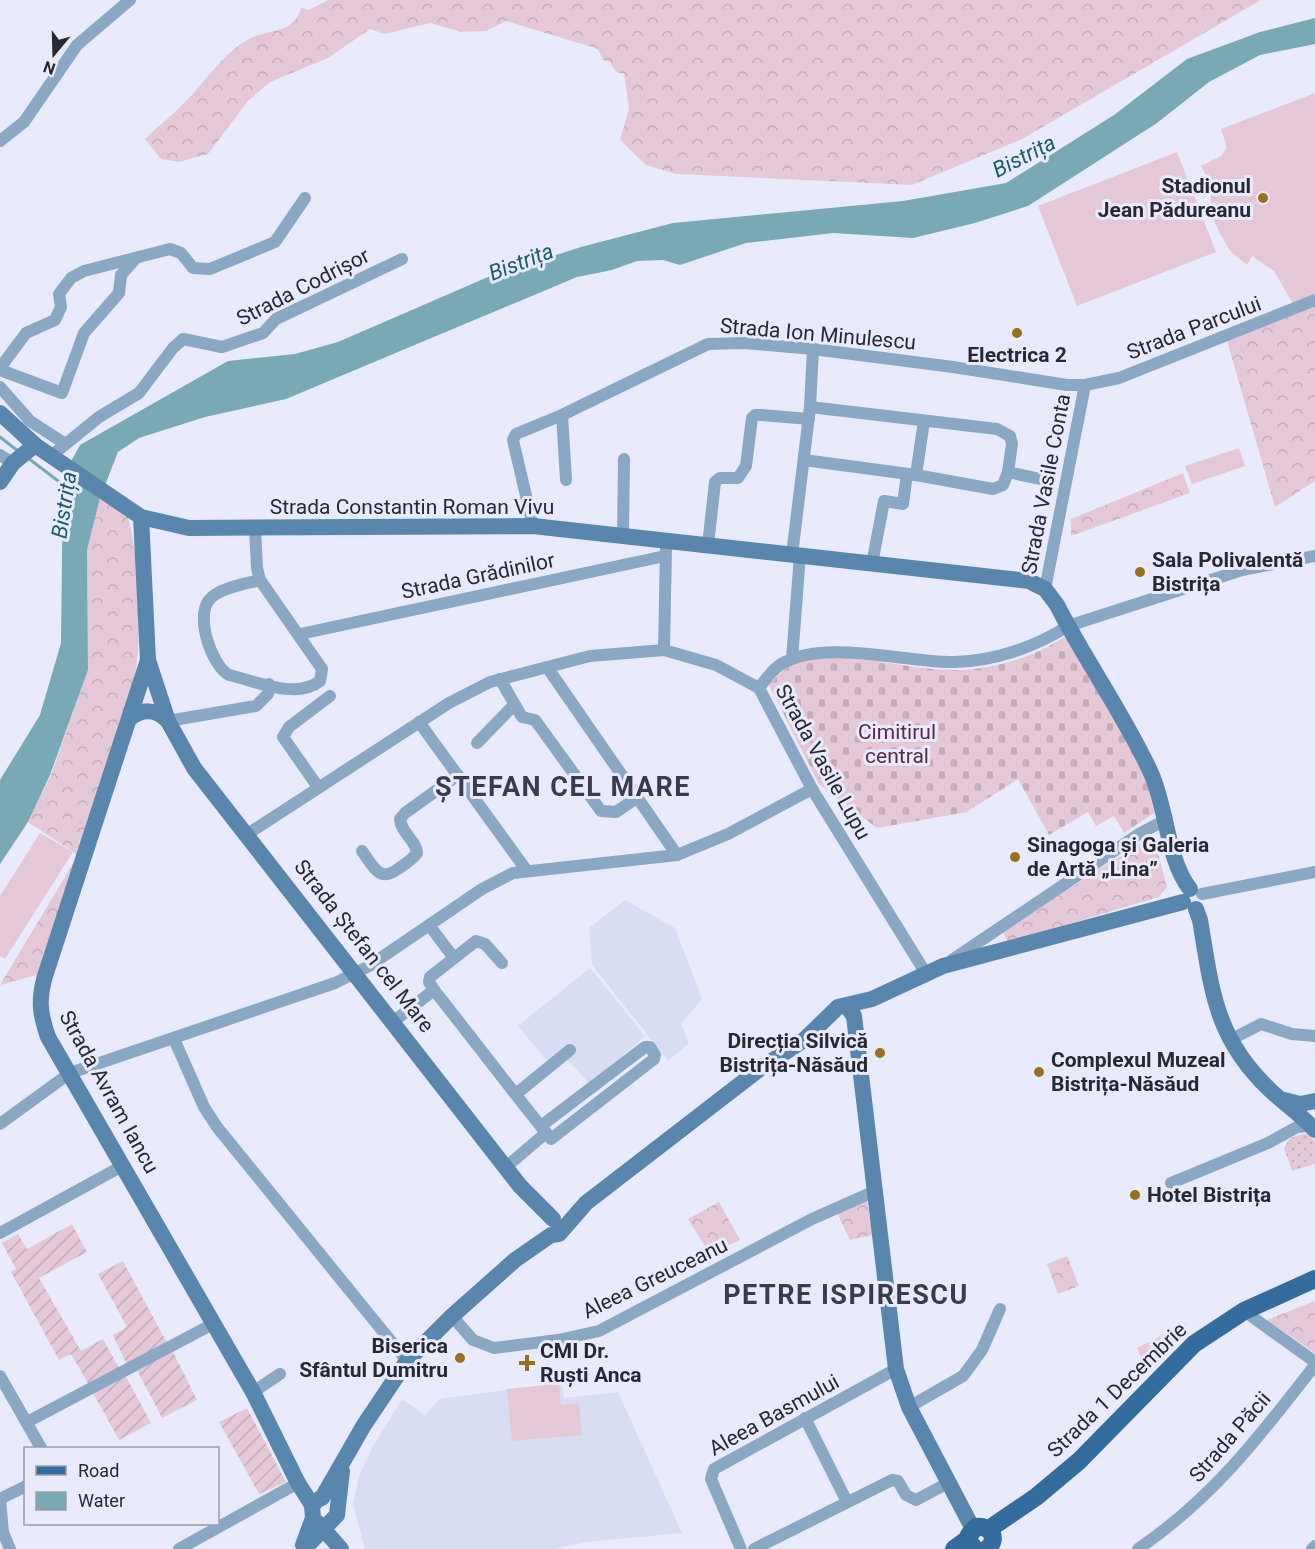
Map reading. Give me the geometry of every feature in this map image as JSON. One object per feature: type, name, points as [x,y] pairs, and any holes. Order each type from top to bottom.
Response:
[{"type":"main road","name":"Strada 1 Decembrie","points":[[979,1543],[1079,1461],[1194,1344],[1251,1307],[1315,1279]]},
{"type":"main road","name":"Strada 1 Decembrie","points":[[979,1543],[1040,1502],[1083,1466],[1198,1350],[1251,1316],[1315,1287]]},
{"type":"street","points":[[0,141],[24,122],[77,45],[129,0]]},
{"type":"street","points":[[135,259],[121,275],[118,293],[84,333],[62,393],[0,369],[26,333],[56,320],[61,307],[60,294],[71,278],[84,271],[111,263],[170,249],[181,253],[193,268],[210,269],[275,242],[305,198]]},
{"type":"street","name":"Strada Codrișor","points":[[58,461],[64,443],[139,393],[173,348],[183,339],[222,346],[249,339],[262,333],[276,319],[402,259]]},
{"type":"street","name":"Strada Parcului","points":[[1086,385],[1119,378],[1315,300]]},
{"type":"street","name":"Strada Ion Minulescu","points":[[533,526],[514,437],[519,432],[562,415],[708,344],[744,343],[813,349],[953,367],[1067,385],[1086,385]]},
{"type":"street","points":[[792,659],[796,555],[810,413],[813,349]]},
{"type":"street","name":"Strada Vasile Conta","points":[[1045,589],[1086,385]]},
{"type":"street","points":[[0,387],[30,421],[64,443]]},
{"type":"street","name":"Strada Constantin Roman Vivu","points":[[0,413],[19,454],[58,461],[141,517],[189,528],[533,526],[623,536],[666,548],[708,545],[1014,578],[1029,581],[1045,589]]},
{"type":"street","points":[[708,545],[715,482],[720,478],[738,478],[745,471],[752,418],[755,415],[810,413],[997,429],[1006,433],[1012,444],[1008,472],[1003,485],[993,489],[804,460]]},
{"type":"street","points":[[562,415],[566,480]]},
{"type":"street","points":[[872,564],[884,501],[903,504],[924,421]]},
{"type":"street","points":[[0,482],[19,454]]},
{"type":"street","points":[[623,536],[624,459]]},
{"type":"street","points":[[1008,472],[1040,479]]},
{"type":"street","name":"Strada Ștefan cel Mare","points":[[141,517],[148,660],[168,721],[194,768],[552,1226]]},
{"type":"street","points":[[255,529],[257,568],[260,580],[300,634],[322,669],[320,681],[309,689],[297,690],[229,675],[220,670],[213,659],[203,619],[209,600],[217,594],[260,580]]},
{"type":"street","points":[[664,650],[666,548]]},
{"type":"street","name":"Strada Grădinilor","points":[[300,634],[666,548]]},
{"type":"street","points":[[759,687],[779,665],[792,659],[833,653],[956,662],[987,659],[1049,639],[1068,626],[1242,570],[1315,556]]},
{"type":"street","points":[[1045,589],[1124,718],[1152,775],[1167,819],[1179,872],[1200,920],[1213,999],[1223,1029],[1251,1070],[1315,1130]]},
{"type":"street","name":"Strada Vasile Lupu","points":[[246,835],[449,703],[500,678],[590,656],[664,650],[716,664],[759,687],[812,789],[925,972]]},
{"type":"street","name":"Strada Avram Iancu","points":[[148,660],[39,996],[39,1012],[48,1037],[124,1164],[253,1392],[299,1484],[323,1513],[342,1549]]},
{"type":"street","points":[[547,667],[635,799],[677,855]]},
{"type":"street","points":[[500,678],[523,718],[535,720],[602,811],[616,812],[635,799]]},
{"type":"street","points":[[129,719],[145,710],[154,711],[168,721],[256,706],[268,694],[269,684]]},
{"type":"street","points":[[318,787],[283,737],[289,727],[330,696]]},
{"type":"street","points":[[477,743],[514,705]]},
{"type":"street","points":[[419,722],[527,871]]},
{"type":"street","points":[[362,851],[377,872],[383,876],[411,860],[417,850],[402,827],[400,819],[458,775]]},
{"type":"street","points":[[0,1124],[70,1073],[174,1039],[355,974],[490,885],[513,873],[677,855],[718,838],[812,789]]},
{"type":"street","points":[[943,966],[1138,834],[1167,819]]},
{"type":"street","points":[[304,1549],[323,1513],[341,1465],[364,1425],[407,1361],[452,1316],[552,1226],[583,1205],[761,1068],[872,999],[925,972],[1192,899],[1315,872]]},
{"type":"street","points":[[429,925],[454,958]]},
{"type":"street","points":[[502,963],[479,941],[472,943],[430,977],[429,982],[434,990],[516,1094],[544,1130],[551,1139],[654,1059],[653,1051],[650,1047],[645,1047],[544,1130],[506,1167]]},
{"type":"street","points":[[394,1021],[434,990]]},
{"type":"street","points":[[844,1018],[856,1055],[896,1369],[909,1407],[979,1543]]},
{"type":"street","points":[[1230,1040],[1261,1024],[1292,1034],[1315,1036]]},
{"type":"street","points":[[174,1039],[200,1097],[217,1126],[407,1361]]},
{"type":"street","points":[[516,1094],[570,1050]]},
{"type":"street","points":[[1281,1099],[1300,1104],[1315,1101]]},
{"type":"street","points":[[1171,1183],[1268,1143],[1297,1127],[1307,1126],[1315,1130]]},
{"type":"street","points":[[0,1233],[124,1164]]},
{"type":"street","name":"Aleea Greuceanu","points":[[452,1316],[473,1340],[494,1348],[558,1340],[599,1331],[812,1220],[873,1192]]},
{"type":"street","points":[[909,1407],[963,1376],[982,1350],[1000,1309]]},
{"type":"street","points":[[1251,1316],[1315,1364]]},
{"type":"street","points":[[27,1422],[213,1324]]},
{"type":"street","name":"Strada Păcii","points":[[1138,1549],[1164,1531],[1227,1475],[1315,1364]]},
{"type":"street","name":"Aleea Basmului","points":[[741,1549],[711,1479],[711,1472],[896,1369]]},
{"type":"street","points":[[253,1392],[280,1374]]},
{"type":"street","points":[[0,1377],[40,1447]]},
{"type":"street","points":[[805,1418],[847,1502]]},
{"type":"street","points":[[178,1549],[299,1484],[319,1480],[341,1465]]},
{"type":"street","points":[[754,1549],[892,1480],[898,1481],[906,1495],[916,1500],[948,1483]]},
{"type":"street","points":[[10,1549],[1,1532],[0,1499],[24,1487]]},
{"type":"street","points":[[1312,1549],[1315,1546]]},
{"type":"street","points":[[321,1549],[342,1549]]},
{"type":"shaded area","points":[[625,900],[675,928],[702,999],[681,1024],[689,1043],[668,1061],[592,965],[589,928]]},
{"type":"shaded area","points":[[590,968],[645,1036],[590,1084],[560,1052],[548,1062],[518,1026]]},
{"type":"shaded area","points":[[562,1382],[564,1398],[618,1392],[682,1533],[586,1542],[555,1549],[365,1549],[353,1504],[359,1476],[372,1448],[402,1399],[425,1415],[440,1399]]},
{"type":"green space","points":[[328,0],[1261,0],[1022,139],[912,185],[676,174],[646,165],[620,140],[629,109],[624,74],[616,72],[610,62],[603,60],[598,49],[506,21],[486,31],[461,32],[430,23],[385,34],[370,29],[328,58],[270,82],[248,101],[208,154],[179,162],[161,159],[145,139],[181,106],[231,52],[249,39],[286,27],[297,17],[301,8],[309,10]]},
{"type":"green space","name":"Stadionul Jean Pădureanu","points":[[1315,93],[1315,295],[1293,304],[1274,271],[1252,256],[1247,265],[1230,251],[1210,210],[1212,186],[1201,166],[1221,156],[1227,148],[1221,129]]},
{"type":"green space","points":[[1177,152],[1216,252],[1077,306],[1038,206]]},
{"type":"green space","points":[[1315,303],[1315,481],[1275,507],[1227,341]]},
{"type":"green space","points":[[1239,448],[1245,466],[1192,484],[1185,466]]},
{"type":"green space","points":[[1183,473],[1190,493],[1071,536],[1071,519]]},
{"type":"green space","points":[[100,498],[128,517],[132,534],[139,596],[139,639],[135,676],[41,974],[0,985],[78,855],[28,822],[51,775],[88,670],[87,550]]},
{"type":"green space","name":"Cimitirul central","points":[[1066,636],[1118,722],[1160,809],[1124,833],[1114,816],[1096,826],[1088,812],[1049,835],[1018,779],[967,812],[877,828],[819,784],[769,685],[790,666],[814,659],[854,659],[938,670],[972,669],[1028,656]]},
{"type":"green space","points":[[40,833],[73,852],[5,959],[0,956],[0,896]]},
{"type":"green space","points":[[1154,837],[1167,887],[1159,897],[1008,942],[1002,931]]},
{"type":"green space","points":[[1307,1133],[1315,1141],[1315,1164],[1292,1171],[1284,1148],[1290,1138]]},
{"type":"green space","points":[[867,1201],[873,1235],[850,1240],[837,1213]]},
{"type":"green space","points":[[719,1202],[740,1240],[710,1254],[688,1219]]},
{"type":"green space","points":[[72,1224],[87,1252],[39,1278],[81,1351],[103,1339],[119,1368],[89,1385],[71,1354],[59,1360],[11,1272],[16,1269],[2,1243],[18,1234],[27,1249]]},
{"type":"green space","points":[[1067,1256],[1079,1286],[1058,1294],[1047,1264]]},
{"type":"green space","points":[[123,1261],[167,1343],[127,1365],[113,1335],[127,1327],[98,1274]]},
{"type":"green space","points":[[1315,1301],[1315,1353],[1267,1320]]},
{"type":"green space","points":[[1187,1323],[1147,1371],[1137,1348]]},
{"type":"green space","points":[[173,1352],[197,1400],[162,1418],[137,1370]]},
{"type":"green space","points":[[125,1375],[151,1423],[119,1440],[93,1393]]},
{"type":"green space","points":[[559,1384],[561,1405],[579,1403],[582,1435],[512,1441],[507,1389]]},
{"type":"green space","points":[[247,1408],[286,1482],[259,1494],[219,1422]]},
{"type":"water","name":"Bistrița","points":[[1315,18],[1315,44],[1260,55],[1209,82],[1157,123],[1028,206],[975,223],[913,238],[833,233],[746,243],[680,265],[663,260],[637,261],[612,270],[577,277],[286,399],[205,417],[139,438],[118,452],[100,498],[87,550],[88,670],[50,775],[28,822],[0,864],[0,780],[40,715],[61,643],[63,476],[80,445],[228,361],[295,354],[338,342],[488,277],[581,247],[673,223],[903,201],[1006,183],[1114,115],[1187,59],[1260,32]]},
{"type":"waterway","points":[[0,437],[18,451]]},
{"type":"waterway","name":"Bistrița","points":[[28,458],[66,487]]},
{"type":"place","name":"Stadionul Jean Pădureanu","points":[[1263,198]]},
{"type":"place","name":"Electrica 2","points":[[1017,333]]},
{"type":"place","name":"Sala Polivalentă Bistrița","points":[[1140,572]]},
{"type":"place","name":"Sinagoga și Galeria de Artă „Lina”","points":[[1015,857]]},
{"type":"place","name":"Direcția Silvică Bistrița-Năsăud","points":[[880,1053]]},
{"type":"place","name":"Complexul Muzeal Bistrița-Năsăud","points":[[1039,1072]]},
{"type":"place","name":"Hotel Bistrița","points":[[1135,1195]]},
{"type":"place","name":"Biserica Sfântul Dumitru","points":[[460,1358]]},
{"type":"place","name":"CMI Dr. Ruști Anca","points":[[527,1363]]},
{"type":"district","name":"ȘTEFAN CEL MARE","points":[[563,787]]},
{"type":"district","name":"PETRE ISPIRESCU","points":[[846,1295]]}]
